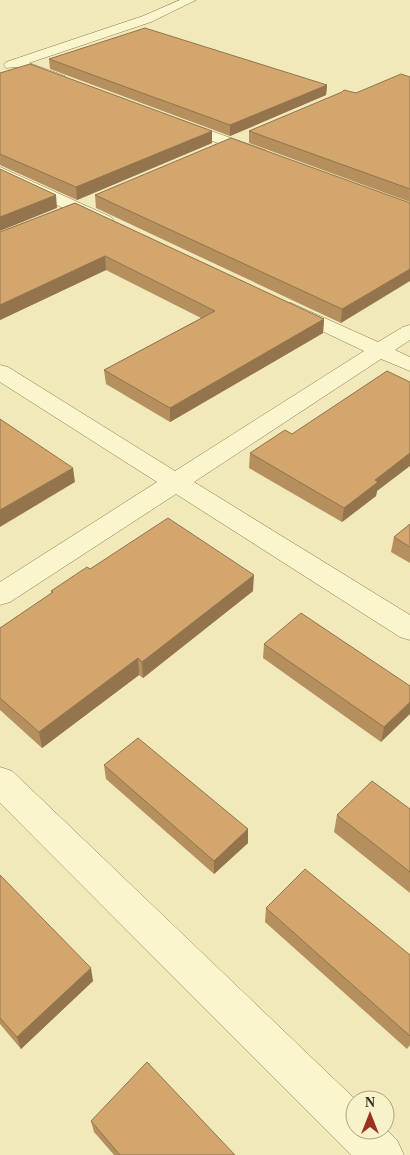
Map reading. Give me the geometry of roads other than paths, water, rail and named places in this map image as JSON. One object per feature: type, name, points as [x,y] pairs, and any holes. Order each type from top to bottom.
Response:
[{"type":"street","points":[[0,68],[147,20],[190,0]]},
{"type":"street","points":[[17,63],[73,84]]},
{"type":"street","points":[[166,119],[276,160]]},
{"type":"street","points":[[213,151],[249,136]]},
{"type":"street","points":[[0,172],[68,212],[121,229]]},
{"type":"street","points":[[68,212],[95,200]]},
{"type":"street","points":[[272,300],[410,365]]},
{"type":"street","points":[[0,595],[410,331]]},
{"type":"street","points":[[0,372],[410,629]]},
{"type":"street","points":[[0,782],[345,1119]]},
{"type":"street","points":[[366,1140],[382,1155]]}]
